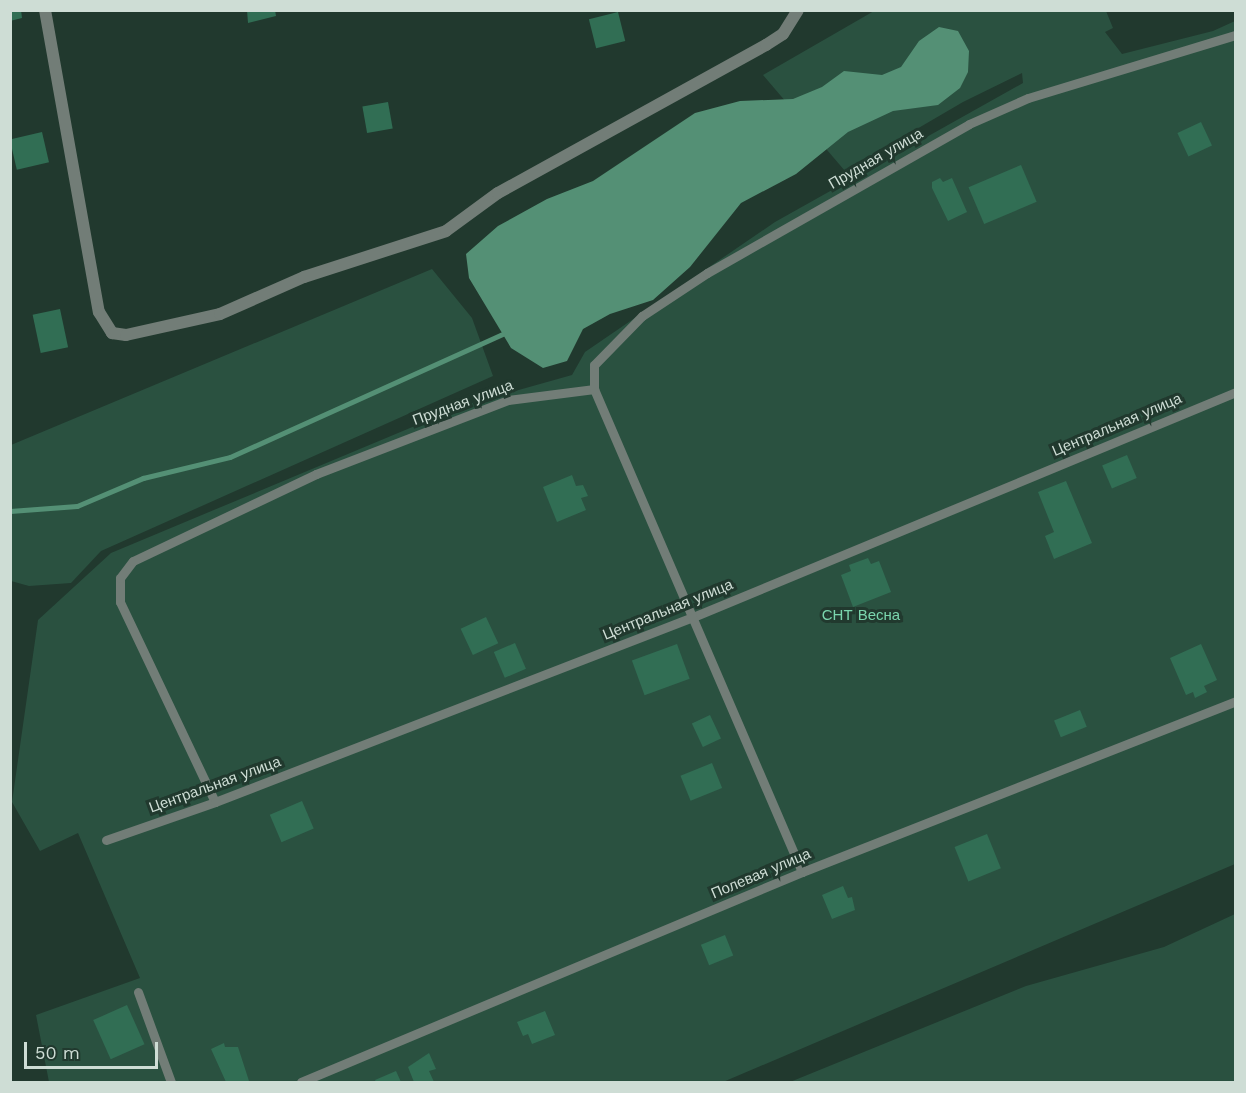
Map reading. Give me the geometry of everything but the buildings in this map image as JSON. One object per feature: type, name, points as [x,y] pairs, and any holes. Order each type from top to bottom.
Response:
[{"type":"street","points":[[45,10],[99,312],[112,333],[126,334],[220,314],[304,277],[446,231],[498,193],[766,45],[783,34],[798,10]]},
{"type":"lane","name":"Прудная улица","points":[[215,802],[120,602],[120,578],[133,561],[316,474],[508,400],[594,389],[594,365],[642,316],[707,273],[935,142],[1028,98],[1236,35]]},
{"type":"lane","points":[[594,389],[802,872]]},
{"type":"lane","name":"Центральная улица","points":[[106,840],[215,802],[693,617],[1236,392]]},
{"type":"lane","name":"Полевая улица","points":[[301,1083],[802,872],[1236,701]]},
{"type":"lane","points":[[138,992],[171,1083]]},
{"type":"green space","name":"СНТ Весна","points":[[874,11],[1106,11],[1113,28],[1105,32],[1122,54],[1213,31],[1235,21],[1235,864],[723,1082],[49,1082],[36,1015],[140,978],[78,833],[40,851],[12,802],[38,620],[111,553],[465,405],[572,375],[585,352],[775,222],[1023,83],[1022,73],[963,102],[845,171],[763,75]]},
{"type":"green space","points":[[432,269],[472,318],[493,376],[101,551],[71,583],[29,586],[11,581],[11,445]]},
{"type":"green space","points":[[1235,914],[1235,1082],[790,1082],[1026,986],[1164,947]]},
{"type":"shaded area","points":[[939,27],[958,31],[969,51],[968,72],[960,88],[938,105],[893,111],[848,132],[796,174],[741,203],[690,267],[653,300],[610,314],[583,329],[567,361],[543,368],[511,348],[469,278],[466,254],[498,226],[547,199],[593,181],[695,113],[740,101],[793,99],[822,87],[844,71],[882,75],[901,67],[919,41]]},
{"type":"waterway","points":[[10,511],[77,506],[143,478],[230,457],[503,334]]}]
